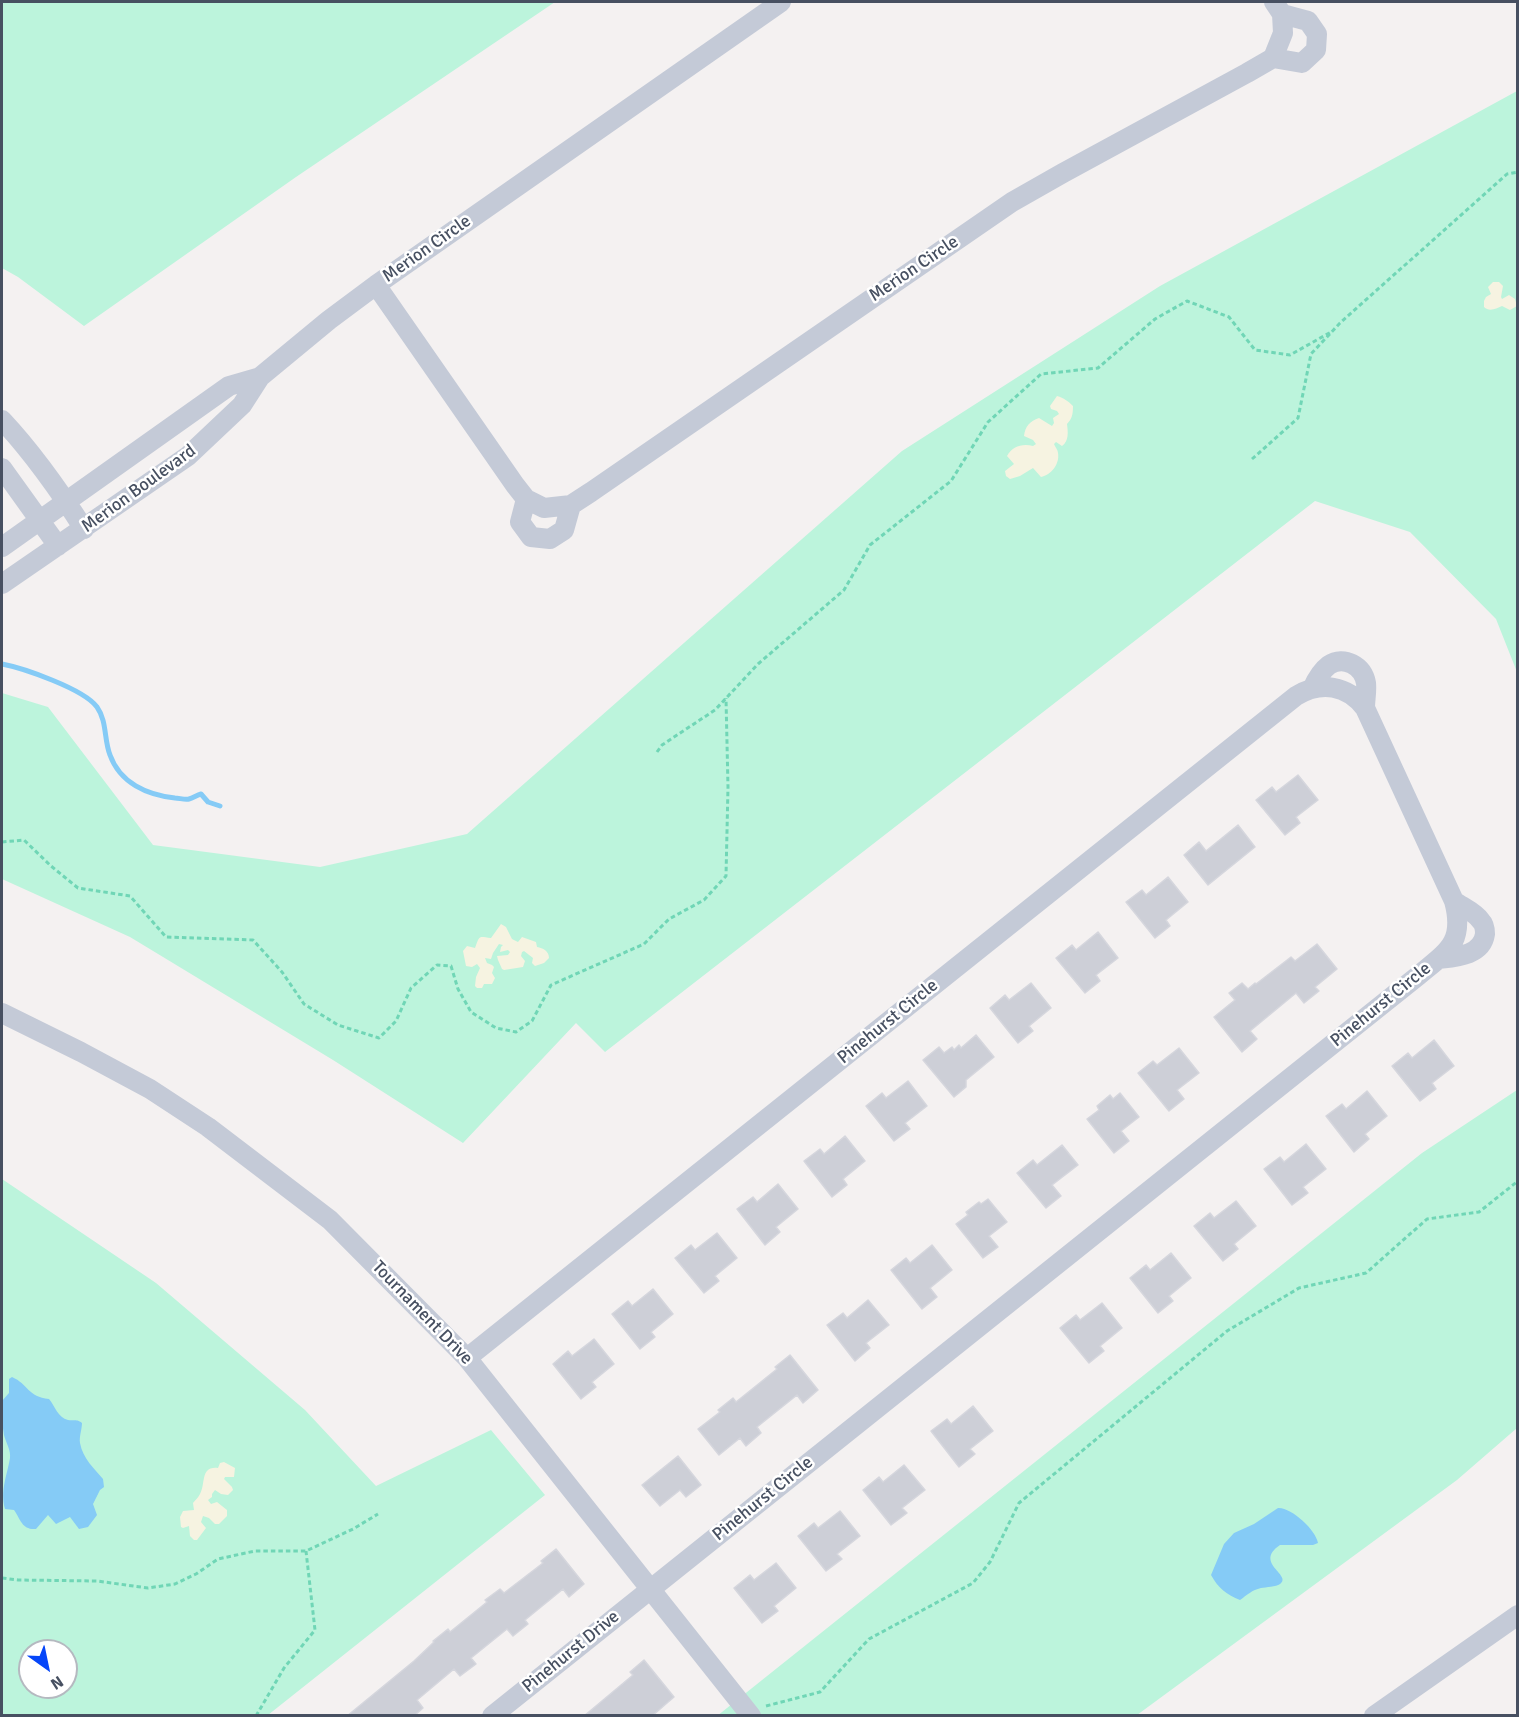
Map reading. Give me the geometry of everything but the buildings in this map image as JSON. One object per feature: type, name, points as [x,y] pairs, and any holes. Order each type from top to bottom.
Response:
[{"type":"street","name":"Merion Circle","points":[[526,498],[376,285],[781,2]]},
{"type":"street","points":[[1278,8],[1308,21],[1317,34],[1316,50],[1302,63],[1273,58],[1283,33],[1278,8]]},
{"type":"street","name":"Merion Circle","points":[[571,505],[1012,202],[1273,58]]},
{"type":"street","name":"Merion Boulevard","points":[[2,584],[188,456],[242,405],[260,377],[376,285]]},
{"type":"street","name":"Merion Boulevard","points":[[2,547],[229,386],[260,377]]},
{"type":"street","points":[[2,420],[23,443],[66,500],[84,529]]},
{"type":"street","points":[[2,468],[58,546]]},
{"type":"street","points":[[526,498],[544,508],[571,505],[564,530],[550,539],[531,537],[520,522],[526,498]]},
{"type":"street","name":"Pinehurst Circle","points":[[1312,688],[1329,665],[1346,661],[1359,669],[1363,675],[1366,683],[1365,708]]},
{"type":"street","name":"Pinehurst Circle","points":[[467,1358],[1296,696],[1312,688],[1327,687],[1352,694],[1365,708],[1454,901],[1458,916],[1457,933],[1450,947],[1438,959],[649,1590]]},
{"type":"street","name":"Pinehurst Circle","points":[[1438,959],[1467,954],[1481,944],[1484,937],[1483,922],[1454,901]]},
{"type":"street","name":"Tournament Drive","points":[[2,1013],[150,1089],[217,1134],[330,1220],[467,1358],[649,1590],[750,1714]]},
{"type":"street","name":"Pinehurst Drive","points":[[492,1716],[649,1590]]},
{"type":"street","points":[[1374,1716],[1518,1615]]},
{"type":"path","points":[[1252,459],[1298,418],[1311,354],[1331,332],[1507,174],[1518,172]]},
{"type":"path","points":[[657,752],[662,745],[715,710],[758,664],[844,590],[870,545],[951,481],[988,422],[1041,374],[1098,368],[1155,319],[1187,301],[1229,317],[1255,350],[1290,355],[1331,332]]},
{"type":"path","points":[[2,842],[24,840],[78,888],[130,896],[166,937],[253,940],[282,972],[304,1004],[338,1025],[379,1038],[396,1021],[411,988],[437,965],[451,966],[458,989],[471,1012],[496,1028],[516,1032],[532,1021],[551,985],[644,944],[669,919],[704,900],[726,876],[728,786],[726,698]]},
{"type":"path","points":[[750,1714],[761,1707],[820,1692],[869,1639],[973,1583],[990,1562],[1019,1503],[1227,1331],[1299,1288],[1366,1273],[1427,1219],[1479,1212],[1518,1181]]},
{"type":"path","points":[[2,1578],[96,1581],[148,1588],[175,1584],[196,1574],[218,1559],[255,1551],[306,1551],[353,1529],[378,1514]]},
{"type":"path","points":[[256,1716],[284,1668],[315,1629],[306,1551]]},
{"type":"green space","points":[[2,2],[555,2],[296,177],[84,326],[18,277],[2,268]]},
{"type":"green space","points":[[1517,91],[1517,672],[1496,619],[1410,532],[1315,501],[605,1052],[576,1023],[463,1143],[333,1060],[130,937],[2,879],[2,693],[48,707],[153,845],[320,867],[467,834],[902,451],[1160,286]]},
{"type":"green space","points":[[1517,1090],[1517,1428],[1457,1480],[1137,1715],[717,1716],[1422,1153]]},
{"type":"green space","points":[[2,1179],[156,1283],[305,1410],[376,1486],[491,1430],[545,1495],[268,1715],[2,1715]]},
{"type":"sand","points":[[1493,282],[1499,282],[1503,286],[1502,299],[1509,295],[1515,299],[1517,306],[1510,310],[1502,306],[1490,310],[1484,307],[1486,297],[1491,294],[1488,287]]},
{"type":"sand","points":[[1057,396],[1073,406],[1072,416],[1067,424],[1066,442],[1062,446],[1056,442],[1054,444],[1058,451],[1056,465],[1048,474],[1041,477],[1033,468],[1010,479],[1006,476],[1005,471],[1014,464],[1007,456],[1018,446],[1036,444],[1024,436],[1028,424],[1039,418],[1052,426],[1053,418],[1059,414],[1050,406]]},
{"type":"sand","points":[[501,924],[506,927],[512,939],[518,942],[522,937],[536,942],[537,947],[548,953],[549,958],[544,963],[535,966],[532,963],[533,958],[524,951],[521,956],[525,961],[523,967],[504,970],[497,956],[508,955],[510,952],[508,950],[500,952],[503,945],[499,944],[491,959],[485,958],[487,963],[494,967],[492,973],[495,978],[492,984],[484,984],[482,988],[477,988],[475,986],[476,977],[480,968],[477,964],[472,967],[466,966],[463,951],[467,946],[475,948],[480,937],[491,938]]},
{"type":"sand","points":[[224,1462],[235,1468],[234,1477],[224,1479],[233,1490],[228,1495],[215,1490],[208,1500],[211,1504],[217,1502],[227,1510],[227,1516],[219,1524],[215,1524],[203,1516],[201,1522],[206,1528],[197,1540],[194,1540],[190,1536],[189,1526],[181,1527],[180,1517],[183,1511],[194,1510],[193,1503],[202,1490],[206,1472],[212,1468],[218,1468],[220,1463]]},
{"type":"water","points":[[12,1377],[37,1396],[49,1399],[65,1419],[82,1423],[81,1449],[89,1463],[103,1479],[104,1487],[93,1504],[97,1515],[88,1527],[79,1529],[70,1517],[56,1524],[48,1515],[36,1529],[31,1529],[22,1524],[14,1510],[5,1509],[4,1489],[10,1455],[4,1435],[2,1401],[9,1393],[9,1379]]},
{"type":"water","points":[[1278,1508],[1289,1511],[1302,1520],[1313,1532],[1318,1543],[1280,1545],[1270,1557],[1282,1577],[1280,1584],[1255,1590],[1240,1600],[1235,1598],[1220,1587],[1211,1575],[1224,1544],[1234,1533],[1254,1524]]},
{"type":"waterway","points":[[2,664],[52,680],[90,700],[100,712],[108,749],[115,765],[120,773],[136,786],[154,794],[184,799],[201,794],[208,802],[220,806]]}]
